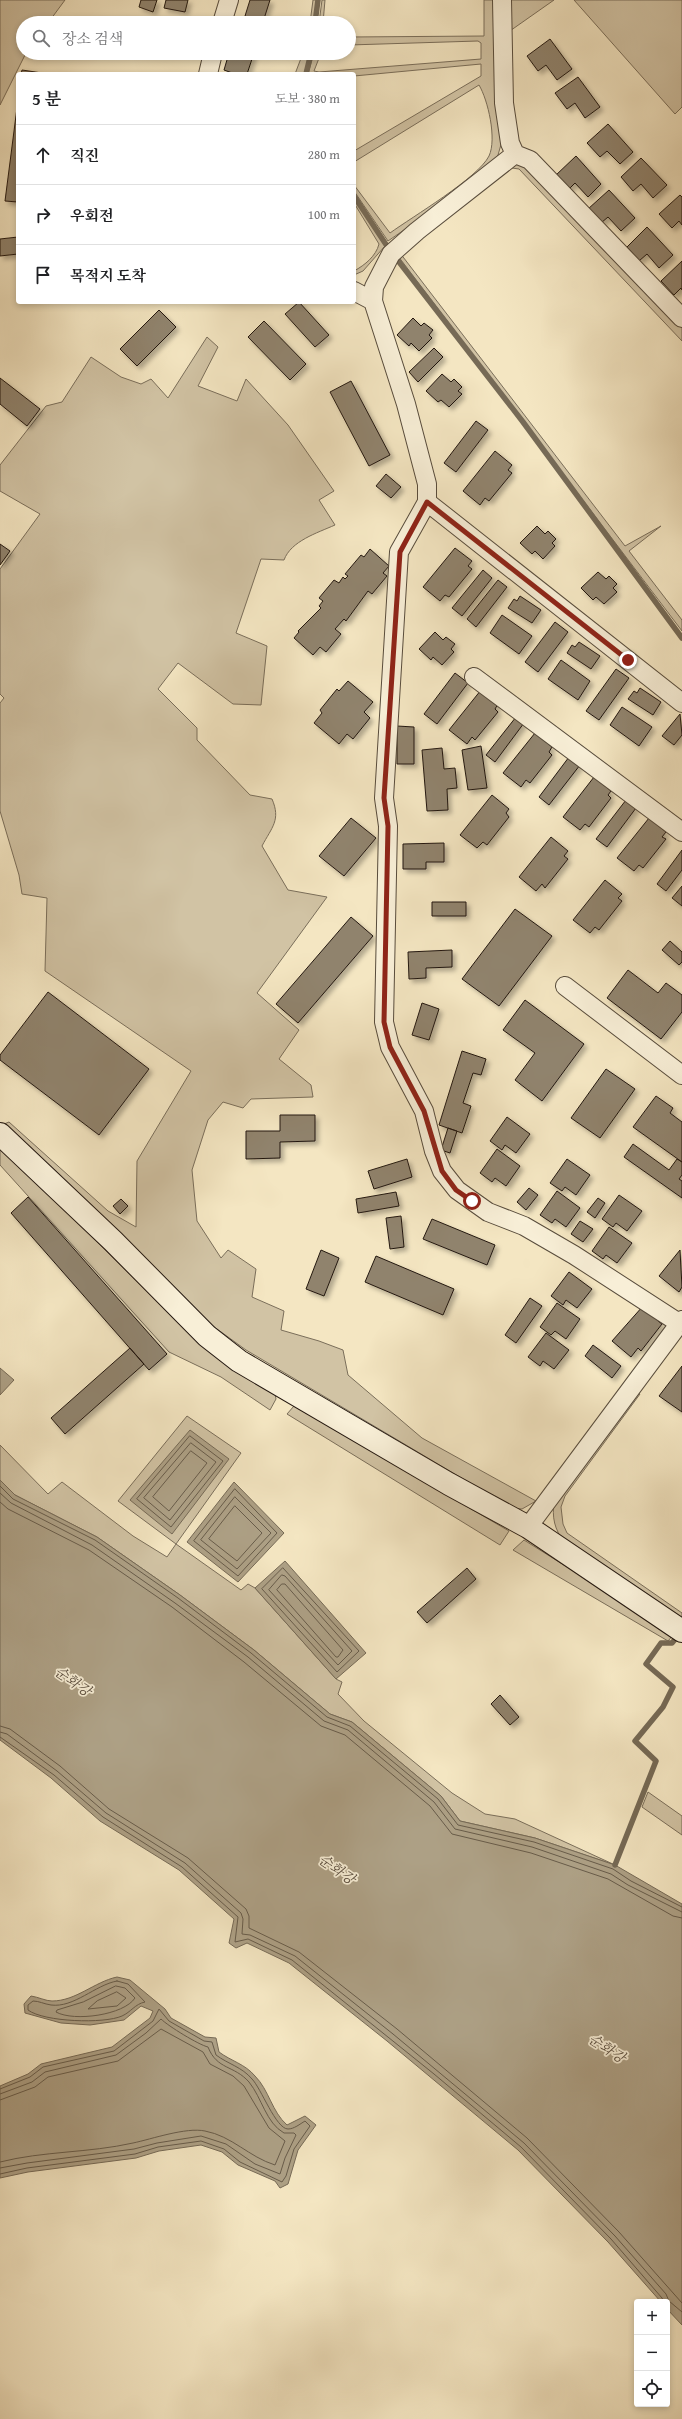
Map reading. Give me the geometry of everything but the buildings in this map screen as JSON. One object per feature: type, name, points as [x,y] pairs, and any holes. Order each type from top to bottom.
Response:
[{"type":"street","points":[[224,16],[229,0]]},
{"type":"street","points":[[502,0],[504,102],[510,143],[515,154],[530,160],[682,318]]},
{"type":"street","points":[[209,72],[212,60]]},
{"type":"street","points":[[515,154],[416,230],[391,254],[374,287],[373,301],[406,404],[427,484],[427,502],[400,552],[384,798],[388,826],[384,1022],[390,1047],[424,1111],[442,1171],[456,1190],[488,1212],[524,1226],[574,1254],[681,1322],[528,1527]]},
{"type":"street","points":[[356,292],[373,301]]},
{"type":"street","points":[[427,502],[682,703]]},
{"type":"street","points":[[474,677],[682,832]]},
{"type":"street","points":[[565,986],[682,1075]]},
{"type":"street","points":[[0,1134],[113,1241],[207,1336],[239,1362],[449,1484],[528,1527],[682,1631]]},
{"type":"shaded area","points":[[0,0],[65,0],[53,16],[16,16],[16,60],[22,60],[0,105]]},
{"type":"shaded area","points":[[313,0],[317,0],[315,16],[311,16]]},
{"type":"shaded area","points":[[322,0],[325,0],[324,16],[320,16]]},
{"type":"shaded area","points":[[484,0],[496,0],[502,141],[498,155],[492,164],[449,199],[388,241],[356,194],[356,188],[390,233],[459,186],[482,165],[489,156],[491,149],[492,130],[488,110],[479,85],[356,161],[356,150],[481,76],[481,64],[356,76],[356,72],[319,72],[481,59],[481,43],[478,41],[356,45],[356,37],[484,36]]},
{"type":"shaded area","points":[[506,0],[554,0],[507,33]]},
{"type":"shaded area","points":[[574,0],[682,0],[682,107],[675,114]]},
{"type":"shaded area","points":[[300,60],[308,60],[305,72],[296,72]]},
{"type":"shaded area","points":[[312,60],[318,60],[314,71],[319,72],[309,72]]},
{"type":"shaded area","points":[[512,163],[527,167],[682,325],[682,341],[519,169],[512,168],[400,253],[625,546],[661,526],[629,551],[682,620],[682,631],[395,252]]},
{"type":"shaded area","points":[[356,201],[385,246],[363,271],[356,274],[356,270],[373,256],[379,244],[356,206]]},
{"type":"shaded area","points":[[207,337],[218,347],[198,386],[237,401],[246,379],[288,425],[334,491],[319,500],[335,525],[305,538],[287,553],[284,560],[261,559],[236,633],[267,646],[261,705],[233,704],[178,663],[158,689],[197,728],[197,740],[250,795],[272,799],[276,813],[274,823],[262,846],[288,890],[327,897],[257,993],[299,1030],[279,1059],[311,1085],[313,1097],[251,1099],[243,1108],[223,1102],[208,1120],[192,1170],[197,1221],[221,1258],[228,1250],[256,1269],[252,1297],[284,1311],[281,1330],[343,1350],[348,1375],[422,1438],[536,1501],[522,1509],[512,1508],[246,1350],[206,1321],[4,1124],[9,1122],[108,1211],[136,1227],[137,1161],[191,1071],[45,971],[47,898],[22,894],[19,875],[0,811],[0,703],[4,698],[0,694],[0,569],[40,514],[0,491],[0,465],[46,406],[62,402],[91,357],[121,377],[141,384],[151,379],[168,398]]},
{"type":"shaded area","points":[[0,1146],[193,1337],[275,1394],[276,1399],[270,1410],[221,1377],[169,1352],[0,1165]]},
{"type":"shaded area","points":[[635,1391],[640,1394],[565,1496],[561,1507],[563,1524],[567,1533],[682,1613],[682,1622],[565,1543],[556,1528],[553,1512],[554,1500]]},
{"type":"shaded area","points":[[294,1406],[509,1531],[500,1545],[287,1414]]},
{"type":"shaded area","points":[[187,1416],[241,1453],[176,1544],[118,1501]]},
{"type":"shaded area","points":[[0,1445],[48,1494],[62,1482],[133,1536],[167,1557],[176,1544],[241,1590],[248,1584],[255,1588],[336,1679],[342,1682],[338,1694],[364,1721],[452,1793],[485,1814],[515,1819],[615,1865],[535,1838],[460,1821],[441,1796],[352,1722],[330,1714],[254,1650],[180,1595],[97,1537],[15,1495],[0,1480]]},
{"type":"shaded area","points":[[524,1540],[674,1634],[668,1641],[513,1550]]},
{"type":"shaded area","points":[[648,1792],[682,1816],[682,1835],[642,1807]]},
{"type":"water","points":[[0,1368],[14,1380],[0,1395]]},
{"type":"water","points":[[190,1430],[229,1459],[172,1534],[130,1500]]},
{"type":"water","name":"순화강","points":[[0,1480],[15,1495],[97,1537],[180,1595],[254,1650],[330,1714],[352,1722],[441,1796],[460,1821],[535,1838],[615,1865],[682,1904],[682,2325],[670,2312],[670,2299],[658,2299],[608,2242],[518,2150],[387,2041],[289,1963],[247,1943],[236,1948],[229,1943],[234,1919],[179,1870],[100,1821],[51,1778],[0,1740]]},
{"type":"water","points":[[234,1482],[284,1533],[238,1582],[187,1542]]},
{"type":"water","points":[[285,1561],[366,1653],[336,1679],[255,1588]]},
{"type":"water","points":[[117,1977],[130,1980],[165,2009],[171,2018],[205,2037],[216,2038],[219,2052],[247,2068],[255,2076],[264,2088],[278,2114],[287,2125],[305,2116],[316,2125],[298,2150],[288,2184],[280,2188],[275,2181],[238,2165],[222,2152],[201,2145],[159,2151],[136,2158],[28,2172],[0,2178],[0,2086],[28,2074],[41,2064],[112,2047],[150,2018],[153,2011],[141,2006],[124,2020],[90,2025],[61,2023],[25,2013],[24,2004],[31,1996],[52,2001],[69,1998],[109,1979]]},
{"type":"waterway","points":[[316,16],[318,0]]},
{"type":"waterway","points":[[306,72],[309,60]]},
{"type":"waterway","points":[[356,199],[387,246]]},
{"type":"waterway","points":[[396,258],[523,422],[682,638]]},
{"type":"waterway","points":[[615,1865],[656,1761],[635,1741],[663,1707],[673,1687],[646,1664],[661,1643],[672,1643],[677,1637]]},
{"type":"route","points":[[472,1201],[456,1190],[442,1171],[434,1151],[424,1111],[390,1047],[384,1022],[388,826],[384,798],[400,552],[427,502],[436,511],[628,660]]}]
